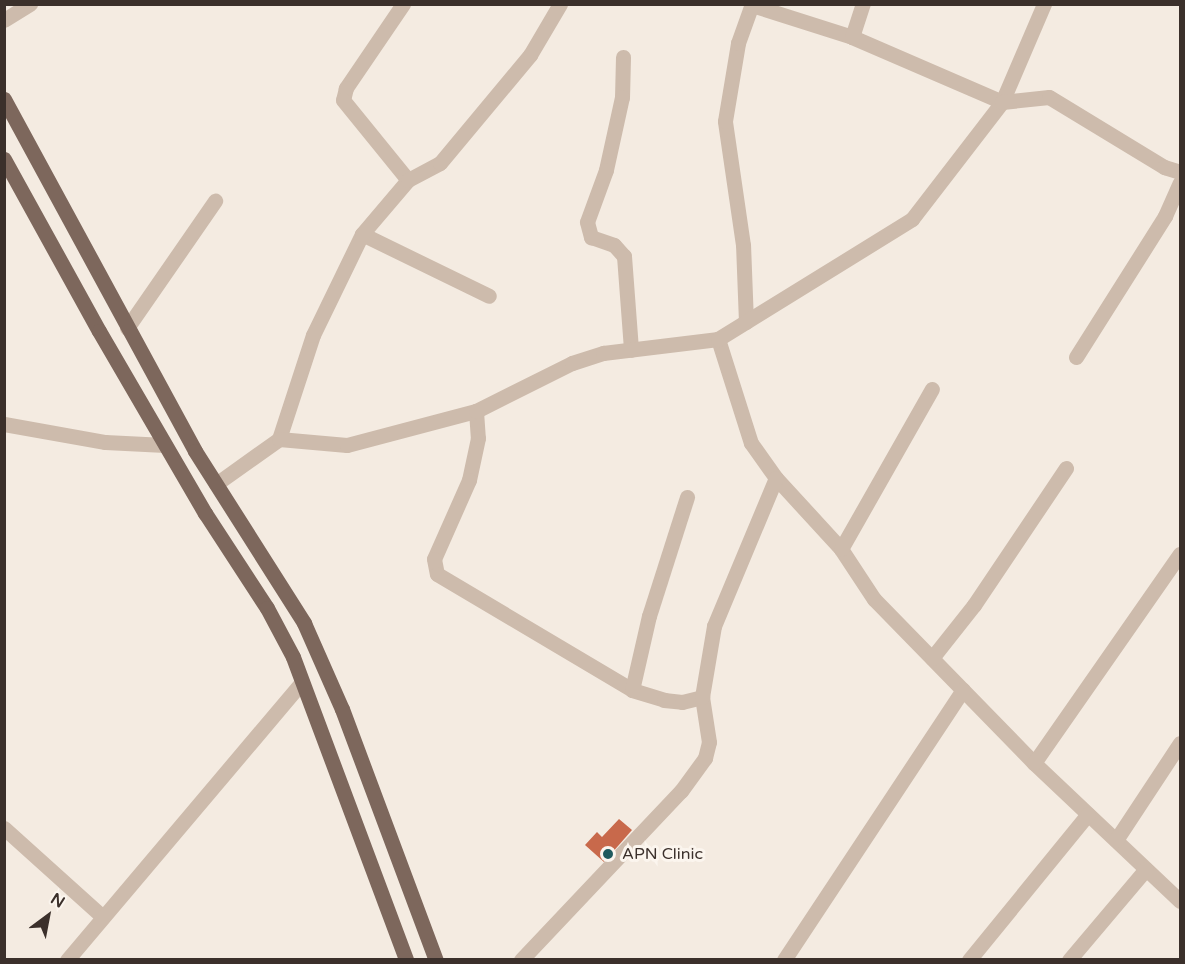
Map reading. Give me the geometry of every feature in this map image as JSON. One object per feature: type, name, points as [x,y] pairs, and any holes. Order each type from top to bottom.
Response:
[{"type":"main road","points":[[4,99],[127,328],[216,484],[317,650],[436,960]]},
{"type":"main road","points":[[4,159],[165,445],[267,608],[302,682],[406,960]]},
{"type":"street","points":[[4,20],[30,4]]},
{"type":"street","points":[[403,4],[346,87],[342,100],[408,180]]},
{"type":"street","points":[[216,484],[279,439],[313,335],[362,234],[408,180],[440,163],[530,55],[560,4]]},
{"type":"street","points":[[852,37],[863,4]]},
{"type":"street","points":[[279,439],[347,445],[476,411],[572,363],[603,353],[718,339],[912,219],[1002,102],[1044,4]]},
{"type":"street","points":[[746,322],[743,244],[725,121],[738,43],[752,5],[852,37],[1002,102],[1049,97],[1164,167],[1180,172]]},
{"type":"street","points":[[623,57],[622,97],[606,170],[587,222],[591,237],[614,245],[624,256],[631,350]]},
{"type":"street","points":[[1076,357],[1165,216],[1180,183]]},
{"type":"street","points":[[127,328],[215,201]]},
{"type":"street","points":[[362,234],[489,296]]},
{"type":"street","points":[[718,339],[751,444],[776,478],[841,549],[874,599],[1034,763],[1180,901]]},
{"type":"street","points":[[841,549],[932,389]]},
{"type":"street","points":[[476,411],[478,438],[470,480],[434,559],[437,574],[632,690],[664,700],[682,702],[702,697]]},
{"type":"street","points":[[4,424],[105,442],[165,445]]},
{"type":"street","points":[[932,658],[974,605],[1066,468]]},
{"type":"street","points":[[521,960],[693,777],[705,758],[709,742],[702,697],[714,626],[776,478]]},
{"type":"street","points":[[632,690],[649,616],[687,497]]},
{"type":"street","points":[[1034,763],[1180,554]]},
{"type":"street","points":[[67,960],[302,682]]},
{"type":"street","points":[[784,960],[963,690]]},
{"type":"street","points":[[1116,840],[1180,743]]},
{"type":"street","points":[[969,960],[1088,814]]},
{"type":"street","points":[[4,828],[103,917]]},
{"type":"street","points":[[1069,960],[1146,868]]},
{"type":"building","points":[[619,819],[632,830],[604,862],[585,845],[597,832],[602,837]]},
{"type":"place","name":"APN Clinic","points":[[608,854]]}]
